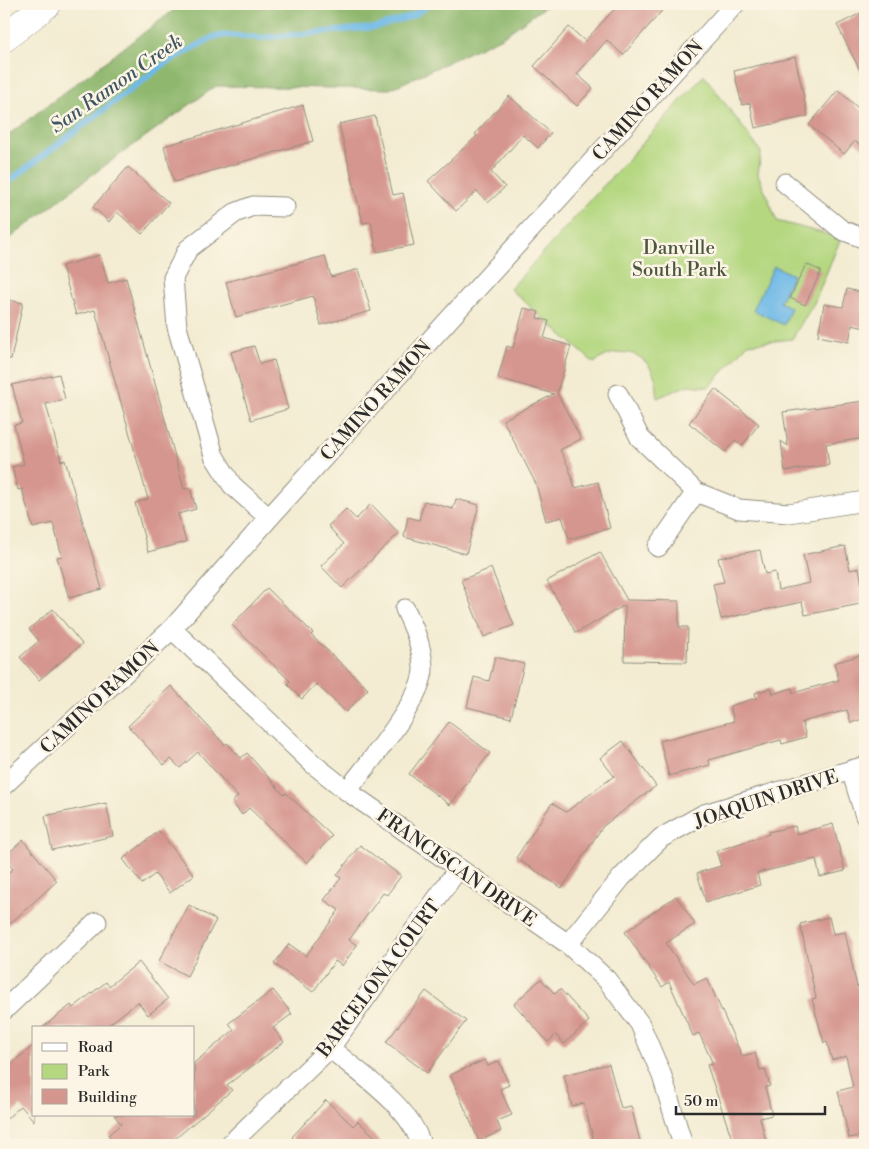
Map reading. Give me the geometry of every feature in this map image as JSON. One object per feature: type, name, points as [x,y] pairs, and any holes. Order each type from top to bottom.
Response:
[{"type":"highway","points":[[4,38],[47,4]]},
{"type":"street","name":"CAMINO RAMON","points":[[4,785],[172,629],[269,518],[735,4]]},
{"type":"street","points":[[785,184],[842,230],[865,239]]},
{"type":"street","points":[[269,518],[232,485],[214,456],[177,327],[173,278],[188,249],[235,213],[253,206],[285,207]]},
{"type":"street","points":[[618,394],[640,438],[696,492],[739,508],[790,513],[865,501]]},
{"type":"street","points":[[658,547],[696,492]]},
{"type":"street","points":[[347,791],[413,700],[424,670],[419,638],[405,609]]},
{"type":"street","name":"FRANCISCAN DRIVE","points":[[172,629],[312,763],[347,791],[568,944],[607,980],[640,1024],[662,1076],[682,1145]]},
{"type":"street","points":[[858,768],[865,816]]},
{"type":"street","name":"JOAQUIN DRIVE","points":[[568,944],[622,877],[661,838],[704,814],[858,768]]},
{"type":"street","name":"BARCELONA COURT","points":[[229,1145],[330,1048],[458,869]]},
{"type":"street","points":[[4,1010],[97,922]]},
{"type":"street","points":[[330,1048],[404,1113],[421,1145]]},
{"type":"green space","points":[[182,4],[549,4],[502,37],[390,89],[216,86],[89,177],[4,243],[4,138]]},
{"type":"green space","name":"Danville South Park","points":[[704,75],[761,152],[758,174],[777,221],[841,238],[814,303],[792,339],[748,344],[709,387],[688,385],[657,398],[653,372],[639,356],[629,353],[618,353],[606,356],[594,363],[510,289]]},
{"type":"water","points":[[774,266],[793,275],[780,302],[791,308],[784,325],[753,310]]},
{"type":"building","points":[[619,4],[668,4],[623,55],[607,40],[577,74],[593,88],[577,106],[534,66],[569,27],[585,41]]},
{"type":"building","points":[[865,11],[865,80],[837,25]]},
{"type":"building","points":[[795,57],[808,116],[755,128],[750,103],[742,105],[734,71]]},
{"type":"building","points":[[838,90],[865,114],[865,150],[855,141],[844,154],[809,125]]},
{"type":"building","points":[[509,96],[551,133],[538,148],[523,135],[491,172],[505,187],[488,203],[477,191],[456,211],[428,181],[477,136],[475,134]]},
{"type":"building","points":[[303,105],[313,141],[174,182],[164,146]]},
{"type":"building","points":[[375,116],[393,195],[403,193],[414,245],[377,252],[371,222],[363,223],[339,124]]},
{"type":"building","points":[[128,167],[169,203],[142,234],[117,212],[109,222],[93,207]]},
{"type":"building","points":[[100,255],[108,283],[126,278],[184,489],[190,488],[196,509],[178,514],[186,542],[148,552],[135,503],[148,499],[95,310],[76,315],[62,266]]},
{"type":"building","points":[[325,256],[331,277],[359,269],[371,311],[321,325],[313,296],[236,317],[226,282]]},
{"type":"building","points":[[806,264],[821,271],[805,305],[790,298]]},
{"type":"building","points":[[847,289],[865,293],[865,328],[852,325],[849,342],[818,336],[824,304],[843,307]]},
{"type":"building","points":[[4,299],[23,303],[11,359],[4,359]]},
{"type":"building","points":[[524,308],[539,312],[537,318],[549,321],[544,338],[571,346],[557,393],[581,439],[560,450],[569,468],[575,488],[598,482],[610,528],[569,539],[562,517],[546,521],[536,484],[503,420],[554,394],[498,378],[507,346],[513,348]]},
{"type":"building","points":[[254,346],[260,364],[274,360],[288,409],[251,420],[231,352]]},
{"type":"building","points":[[59,374],[65,399],[46,404],[61,461],[65,460],[102,589],[69,598],[57,557],[62,556],[53,523],[33,528],[22,489],[18,490],[12,467],[24,464],[14,425],[22,423],[12,385]]},
{"type":"building","points":[[715,389],[759,424],[742,446],[735,440],[725,452],[689,423]]},
{"type":"building","points":[[865,401],[865,438],[826,444],[829,465],[785,471],[781,441],[788,446],[783,412]]},
{"type":"building","points":[[456,499],[479,505],[466,554],[404,537],[408,517],[419,520],[424,501],[453,509]]},
{"type":"building","points":[[371,504],[399,533],[342,588],[321,566],[344,544],[328,526],[346,509],[356,519]]},
{"type":"building","points":[[845,546],[850,570],[859,568],[865,603],[805,615],[802,602],[721,619],[713,584],[724,582],[718,558],[760,550],[765,574],[775,572],[778,590],[809,583],[803,555]]},
{"type":"building","points":[[600,552],[627,600],[679,601],[679,627],[688,627],[687,662],[624,661],[625,605],[576,633],[547,581]]},
{"type":"building","points":[[491,568],[514,625],[484,637],[461,580]]},
{"type":"building","points":[[267,588],[313,633],[311,635],[368,689],[346,712],[316,684],[302,699],[287,684],[290,681],[232,625]]},
{"type":"building","points":[[53,609],[82,644],[39,680],[20,657],[39,641],[29,629]]},
{"type":"building","points":[[861,655],[865,669],[865,718],[851,723],[847,710],[802,722],[806,737],[782,744],[781,740],[709,760],[710,765],[669,776],[660,741],[734,721],[730,706],[756,698],[755,693],[771,688],[773,694],[792,688],[793,693],[839,680],[834,663]]},
{"type":"building","points":[[495,657],[524,664],[511,718],[467,707],[474,677],[489,681]]},
{"type":"building","points":[[171,686],[225,745],[227,743],[241,758],[247,753],[284,795],[286,793],[332,836],[307,863],[249,808],[242,815],[232,802],[238,797],[198,752],[180,768],[171,759],[164,765],[128,726]]},
{"type":"building","points":[[449,722],[490,753],[450,805],[409,774]]},
{"type":"building","points":[[623,741],[656,786],[603,826],[562,888],[516,858],[552,803],[566,812],[614,776],[600,758]]},
{"type":"building","points":[[106,803],[113,836],[52,850],[45,816]]},
{"type":"building","points":[[833,824],[845,871],[820,877],[816,859],[757,873],[760,885],[706,902],[697,873],[721,866],[716,851],[769,834],[768,832],[795,826],[797,834]]},
{"type":"building","points":[[159,831],[194,875],[170,893],[155,874],[142,884],[123,859]]},
{"type":"building","points":[[23,840],[57,881],[4,929],[4,876],[13,869],[4,857]]},
{"type":"building","points":[[360,845],[401,876],[387,895],[383,893],[349,940],[357,945],[342,966],[335,961],[313,992],[274,964],[289,944],[306,956],[339,910],[324,900],[341,878],[337,875]]},
{"type":"building","points":[[676,896],[695,924],[666,943],[694,984],[707,978],[742,1056],[755,1053],[760,1070],[765,1069],[770,1086],[765,1087],[772,1115],[760,1118],[767,1145],[734,1145],[707,1065],[713,1064],[699,1033],[693,1036],[669,982],[662,987],[625,932]]},
{"type":"building","points":[[189,905],[216,920],[187,976],[159,961]]},
{"type":"building","points":[[829,917],[833,934],[845,932],[857,987],[861,985],[865,1000],[865,1135],[849,1138],[838,1091],[853,1087],[846,1056],[832,1060],[827,1042],[824,1043],[812,999],[816,998],[800,924]]},
{"type":"building","points":[[139,962],[168,999],[148,1015],[138,1002],[107,1026],[45,1026],[71,1005],[73,1008],[106,982],[109,986]]},
{"type":"building","points":[[541,979],[555,994],[560,989],[589,1021],[564,1044],[556,1035],[548,1042],[514,1004]]},
{"type":"building","points":[[273,990],[292,1014],[273,1028],[284,1042],[227,1085],[232,1090],[168,1145],[117,1145],[108,1135],[121,1124],[115,1116],[195,1116],[195,1062],[234,1030],[229,1023]]},
{"type":"building","points":[[426,991],[466,1021],[427,1073],[386,1042]]},
{"type":"building","points":[[32,1047],[32,1116],[34,1116],[34,1121],[21,1106],[4,1121],[4,1070]]},
{"type":"building","points":[[485,1060],[488,1066],[499,1061],[509,1085],[500,1089],[512,1115],[497,1121],[501,1131],[479,1141],[450,1075]]},
{"type":"building","points":[[609,1064],[621,1108],[631,1106],[641,1145],[595,1145],[584,1103],[572,1106],[564,1075]]},
{"type":"building","points":[[326,1100],[353,1126],[358,1121],[384,1145],[301,1145],[292,1137]]},
{"type":"waterway","name":"San Ramon Creek","points":[[4,185],[163,65],[213,37],[228,35],[260,38],[377,27],[412,16],[431,4]]}]
